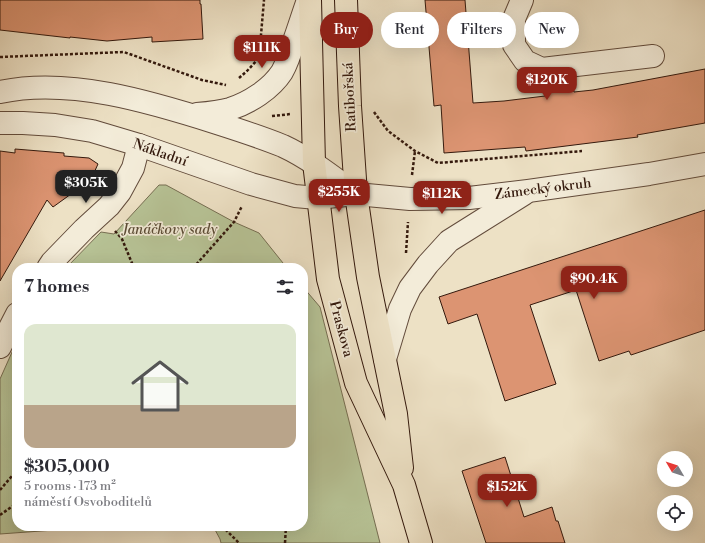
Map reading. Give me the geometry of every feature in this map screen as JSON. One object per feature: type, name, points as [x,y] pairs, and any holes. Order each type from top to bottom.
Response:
[{"type":"main road","points":[[309,0],[314,163]]},
{"type":"main road","name":"Ratibořská","points":[[346,0],[350,106],[356,194]]},
{"type":"main road","name":"Praskova","points":[[314,163],[328,279],[356,383],[404,485],[421,543]]},
{"type":"main road","name":"Praskova","points":[[356,194],[368,277],[396,414],[404,485]]},
{"type":"street","points":[[191,115],[231,109],[247,102],[273,83],[282,72],[289,57],[309,0]]},
{"type":"street","points":[[522,0],[514,19],[514,45],[525,61],[542,69],[653,56]]},
{"type":"street","points":[[0,92],[14,89],[66,88],[142,100],[264,138],[283,146],[314,163],[356,194]]},
{"type":"street","name":"Nákladní","points":[[0,123],[55,124],[92,131],[139,145],[251,184],[295,196],[318,198],[356,194]]},
{"type":"street","points":[[51,263],[84,229],[109,206],[120,192],[133,168],[139,145]]},
{"type":"street","name":"Zámecký okruh","points":[[356,194],[410,198],[469,198],[649,174],[705,164]]},
{"type":"street","points":[[385,359],[400,309],[410,288],[428,264],[449,241],[528,191]]},
{"type":"street","points":[[0,347],[12,324]]},
{"type":"path","points":[[235,81],[259,58],[264,0]]},
{"type":"path","points":[[0,57],[124,52],[202,80],[228,86]]},
{"type":"path","points":[[372,109],[388,131],[415,151],[438,163],[582,151]]},
{"type":"path","points":[[0,490],[12,476]]},
{"type":"path","points":[[0,515],[12,507]]},
{"type":"path","points":[[227,531],[239,543]]},
{"type":"path","points":[[285,543],[286,531]]},
{"type":"green space","name":"Janáčkovy sady","points":[[159,185],[166,185],[234,222],[259,233],[283,263],[71,263],[101,232],[114,234]]},
{"type":"green space","points":[[308,293],[320,307],[380,543],[221,543],[216,531],[308,531]]},
{"type":"green space","points":[[12,352],[12,531],[41,531],[0,534],[0,379]]},
{"type":"building","points":[[0,0],[200,0],[203,39],[152,42],[152,37],[107,41],[0,30]]},
{"type":"building","points":[[425,0],[465,0],[466,12],[447,12],[447,48],[469,48],[473,103],[545,96],[544,91],[573,87],[574,92],[593,90],[705,69],[705,123],[637,135],[638,137],[526,151],[525,147],[444,153],[441,105],[434,106],[429,48],[439,48],[439,12],[426,12]]},
{"type":"building","points":[[15,149],[64,153],[64,156],[89,158],[98,164],[93,175],[76,188],[78,189],[53,207],[47,200],[0,281],[0,151],[15,153]]},
{"type":"building","points":[[705,210],[705,330],[631,355],[629,351],[599,361],[576,290],[530,305],[556,384],[505,401],[477,314],[448,324],[439,297]]},
{"type":"building","points":[[505,457],[524,517],[552,507],[565,543],[486,543],[462,471]]}]
